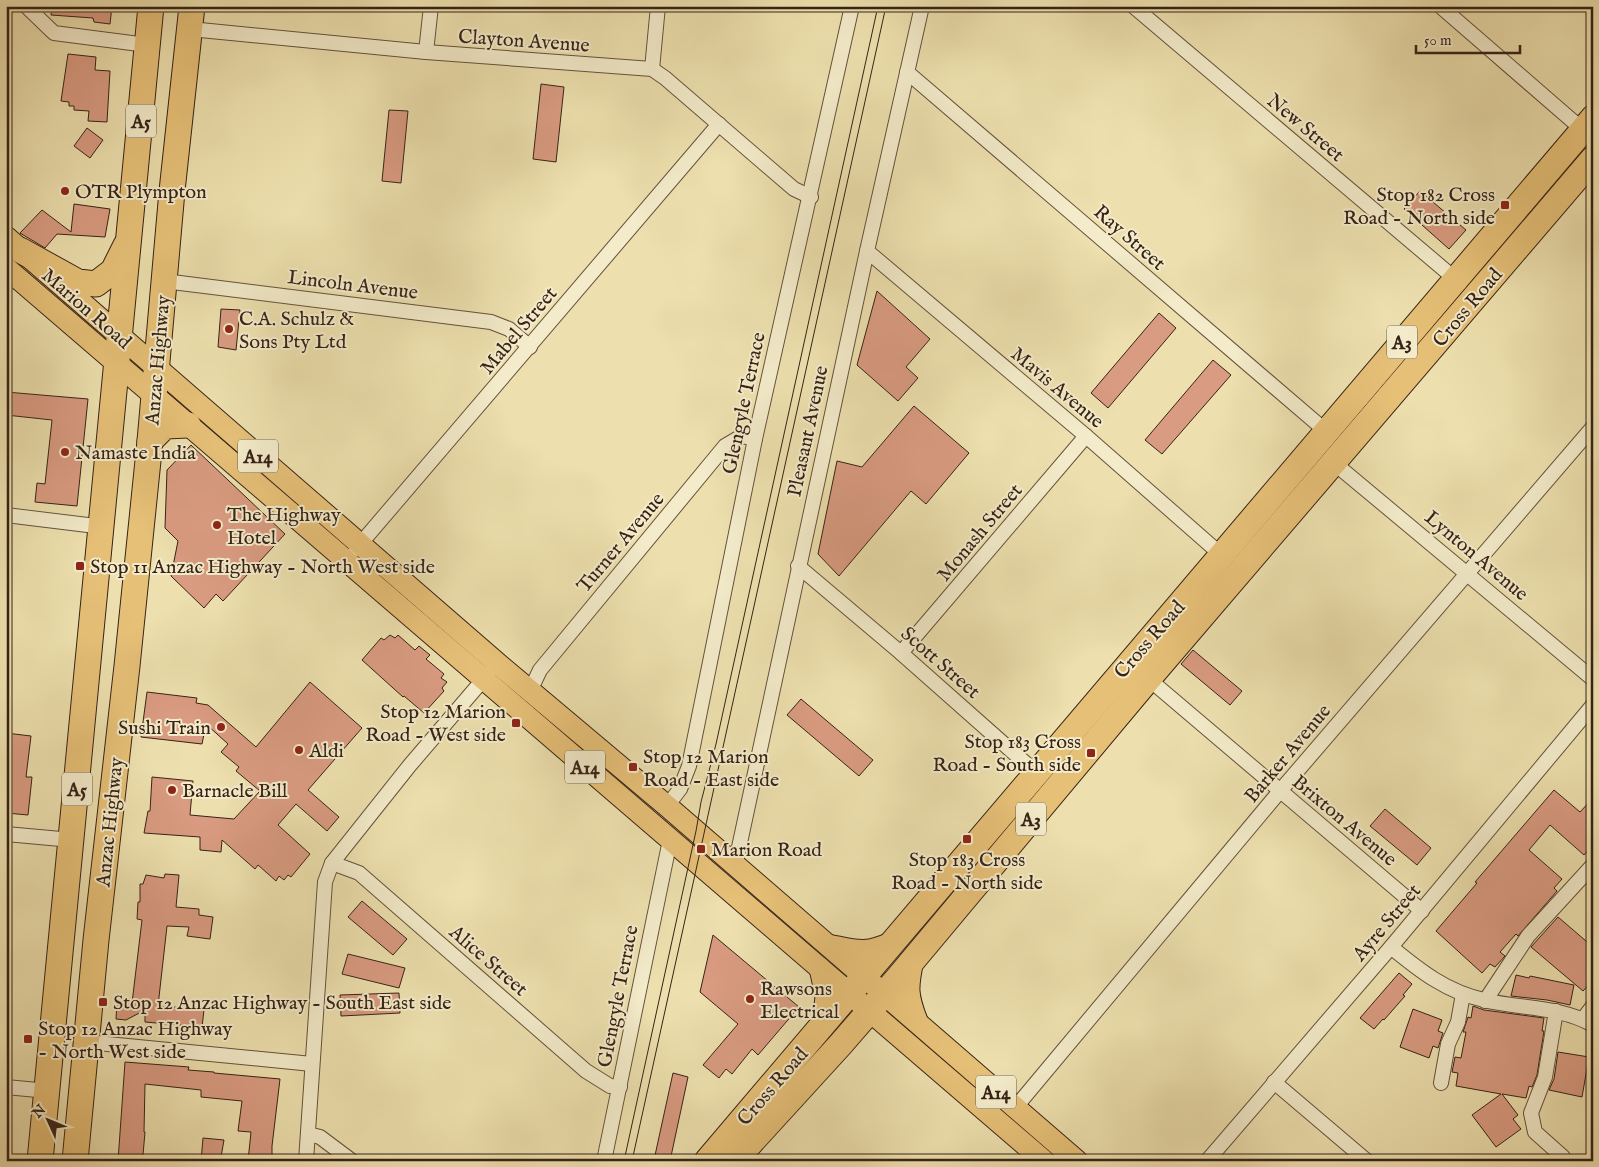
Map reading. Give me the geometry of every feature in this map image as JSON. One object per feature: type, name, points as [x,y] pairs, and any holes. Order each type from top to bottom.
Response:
[{"type":"highway","name":"Anzac Highway","points":[[40,1161],[104,527],[151,6]]},
{"type":"highway","name":"Anzac Highway","points":[[75,1161],[96,940],[150,441],[164,281],[191,18]]},
{"type":"highway","points":[[144,88],[157,100],[172,98],[177,91],[185,66]]},
{"type":"highway","name":"Cross Road","points":[[736,1154],[823,1026],[1036,772],[1588,124]]},
{"type":"highway","name":"Cross Road","points":[[707,1161],[736,1154],[840,1045],[1149,678],[1593,159]]},
{"type":"highway","points":[[11,252],[78,282],[96,284],[113,272],[130,235]]},
{"type":"highway","points":[[150,441],[165,426],[188,425]]},
{"type":"highway","points":[[89,667],[127,666]]},
{"type":"highway","points":[[62,936],[96,940]]},
{"type":"main road","name":"Marion Road","points":[[11,252],[121,337],[497,663],[828,945],[857,985],[877,1002],[917,1022],[1077,1161]]},
{"type":"main road","name":"Marion Road","points":[[11,252],[119,365],[188,425],[820,968],[857,985]]},
{"type":"main road","points":[[828,945],[865,951],[874,950],[893,942]]},
{"type":"main road","points":[[913,960],[908,987],[909,1001],[917,1022]]},
{"type":"main road","points":[[820,968],[826,996],[823,1026]]},
{"type":"main road","name":"Marion Road","points":[[877,1002],[895,1033],[1044,1161]]},
{"type":"main road","points":[[840,1045],[869,1031],[895,1033]]},
{"type":"street","points":[[26,6],[54,33],[147,45]]},
{"type":"street","points":[[426,52],[431,6]]},
{"type":"street","points":[[658,6],[652,69],[665,78],[794,189],[810,196]]},
{"type":"street","name":"Glengyle Terrace","points":[[667,806],[680,789],[688,766],[755,439],[852,6]]},
{"type":"street","name":"Pleasant Avenue","points":[[735,866],[798,566],[922,6]]},
{"type":"street","name":"New Street","points":[[1133,6],[1475,297]]},
{"type":"street","points":[[1440,6],[1588,124]]},
{"type":"street","name":"Clayton Avenue","points":[[191,18],[426,52],[652,69]]},
{"type":"street","name":"Ray Street","points":[[907,72],[1327,432]]},
{"type":"street","name":"Mabel Street","points":[[346,561],[719,124]]},
{"type":"street","name":"Mavis Avenue","points":[[867,251],[1086,436],[1240,572]]},
{"type":"street","name":"Lincoln Avenue","points":[[164,281],[491,322],[509,329],[530,347]]},
{"type":"street","name":"Barker Avenue","points":[[1015,1108],[1280,791],[1466,572],[1593,427]]},
{"type":"street","name":"Turner Avenue","points":[[530,691],[540,670],[726,446],[742,436],[755,439]]},
{"type":"street","name":"Monash Street","points":[[901,653],[1086,436]]},
{"type":"street","name":"Lynton Avenue","points":[[1334,464],[1593,679]]},
{"type":"street","points":[[6,515],[104,527]]},
{"type":"street","name":"Scott Street","points":[[798,566],[901,653],[1056,789]]},
{"type":"street","name":"Brixton Avenue","points":[[1130,662],[1422,911]]},
{"type":"street","points":[[306,1161],[326,882],[332,863],[410,765],[497,663]]},
{"type":"street","name":"Ayre Street","points":[[1207,1161],[1422,911],[1593,705]]},
{"type":"street","points":[[6,834],[72,840]]},
{"type":"street","name":"Glengyle Terrace","points":[[604,1161],[670,840]]},
{"type":"street","name":"Alice Street","points":[[332,863],[359,873],[586,1071],[610,1086],[620,1087]]},
{"type":"street","points":[[1485,1001],[1528,936],[1593,865]]},
{"type":"street","points":[[1391,947],[1442,986],[1485,1001],[1556,1011],[1588,1022],[1593,1006]]},
{"type":"street","points":[[1441,1083],[1448,1044],[1458,1022],[1462,994]]},
{"type":"street","points":[[1556,1011],[1545,1077],[1531,1113],[1536,1132],[1563,1157]]},
{"type":"street","points":[[87,1042],[312,1064]]},
{"type":"street","points":[[1274,1082],[1367,1161]]},
{"type":"street","points":[[6,1087],[48,1091]]},
{"type":"street","points":[[308,1134],[320,1137],[352,1161]]},
{"type":"building","points":[[52,6],[112,6],[110,24],[94,22],[93,18],[51,15]]},
{"type":"building","points":[[68,54],[96,57],[95,70],[110,71],[107,122],[88,121],[89,111],[74,110],[74,106],[69,106],[69,102],[61,101]]},
{"type":"building","points":[[541,84],[564,87],[556,162],[533,159]]},
{"type":"building","points":[[389,110],[408,111],[401,183],[382,181]]},
{"type":"building","points":[[87,128],[103,140],[90,158],[74,146]]},
{"type":"building","points":[[1420,191],[1466,230],[1449,249],[1404,209]]},
{"type":"building","points":[[74,204],[110,209],[105,237],[57,234],[45,248],[20,233],[42,210],[71,232]]},
{"type":"building","points":[[877,291],[930,339],[906,367],[918,378],[898,401],[857,365]]},
{"type":"building","name":"C.A. Schulz & Sons Pty Ltd","points":[[221,309],[240,310],[236,350],[218,347]]},
{"type":"building","points":[[1159,313],[1176,328],[1108,408],[1091,393]]},
{"type":"building","points":[[1213,360],[1231,375],[1162,454],[1145,440]]},
{"type":"building","points":[[6,392],[88,399],[77,506],[35,502],[37,483],[45,484],[52,420],[6,415]]},
{"type":"building","points":[[914,406],[969,453],[926,504],[911,491],[839,576],[818,554],[837,461],[862,467]]},
{"type":"building","points":[[191,445],[285,534],[223,601],[216,594],[204,608],[171,576],[178,541],[165,528],[167,470]]},
{"type":"building","points":[[390,635],[395,638],[398,635],[415,650],[419,646],[430,655],[426,659],[444,674],[441,678],[447,682],[442,688],[444,691],[424,713],[362,660],[381,638],[384,640]]},
{"type":"building","points":[[1193,650],[1242,691],[1230,705],[1181,664]]},
{"type":"building","points":[[310,682],[362,728],[308,790],[339,817],[327,831],[296,804],[278,825],[310,854],[291,877],[288,875],[284,880],[279,876],[276,881],[258,865],[255,869],[222,840],[221,852],[200,850],[200,837],[144,833],[148,811],[150,811],[152,777],[193,781],[190,815],[234,819],[260,791],[236,771],[239,767],[221,752],[228,744],[206,724],[202,744],[141,737],[147,692],[197,698],[196,703],[208,705],[256,747]]},
{"type":"building","points":[[801,699],[873,760],[859,776],[787,715]]},
{"type":"building","points":[[6,733],[31,736],[26,777],[32,777],[28,815],[6,813],[10,761],[6,761]]},
{"type":"building","points":[[1554,790],[1580,812],[1593,798],[1593,845],[1584,855],[1550,825],[1529,850],[1562,879],[1554,888],[1557,891],[1518,936],[1516,934],[1500,952],[1505,956],[1495,967],[1490,964],[1482,973],[1436,931],[1477,883],[1475,882]]},
{"type":"building","points":[[1385,809],[1431,848],[1417,865],[1370,826]]},
{"type":"building","points":[[165,874],[179,875],[176,907],[199,909],[199,915],[213,917],[210,939],[187,936],[189,927],[167,926],[158,1006],[204,1010],[202,1027],[145,1022],[145,1010],[126,1020],[116,1019],[117,1002],[132,1003],[142,920],[137,919],[138,902],[140,902],[140,884],[143,884],[146,875],[164,878]]},
{"type":"building","points":[[362,901],[407,939],[393,955],[348,917]]},
{"type":"building","points":[[1558,917],[1593,947],[1593,980],[1583,991],[1531,947]]},
{"type":"building","name":"Rawsons Electrical","points":[[713,935],[799,1007],[758,1055],[752,1049],[732,1074],[726,1069],[719,1078],[703,1065],[738,1024],[700,992]]},
{"type":"building","points":[[348,954],[405,968],[399,988],[342,974]]},
{"type":"building","points":[[1399,973],[1412,984],[1403,995],[1405,996],[1374,1029],[1360,1018]]},
{"type":"building","points":[[1516,975],[1574,985],[1570,1005],[1511,996]]},
{"type":"building","points":[[399,993],[400,1013],[341,1016],[340,995]]},
{"type":"building","points":[[1473,1006],[1484,1010],[1544,1018],[1542,1031],[1544,1031],[1537,1075],[1532,1087],[1529,1086],[1526,1098],[1502,1094],[1518,1115],[1513,1119],[1521,1129],[1496,1147],[1472,1115],[1501,1094],[1456,1086],[1458,1073],[1452,1072],[1455,1057],[1461,1058],[1466,1032],[1463,1032],[1468,1017],[1471,1018]]},
{"type":"building","points":[[1413,1009],[1442,1020],[1438,1031],[1443,1033],[1438,1048],[1433,1046],[1429,1058],[1400,1047]]},
{"type":"building","points":[[1558,1052],[1589,1057],[1582,1097],[1549,1090],[1554,1079]]},
{"type":"building","points":[[125,1062],[189,1067],[188,1070],[280,1079],[272,1161],[248,1161],[251,1132],[238,1131],[242,1101],[201,1097],[201,1090],[145,1084],[143,1155],[141,1155],[140,1161],[118,1161]]},
{"type":"building","points":[[673,1073],[688,1077],[670,1161],[659,1161],[654,1160]]},
{"type":"building","points":[[203,1138],[224,1140],[219,1161],[201,1161]]},
{"type":"tram line","points":[[624,1161],[701,802],[716,744],[878,6]]},
{"type":"tram line","points":[[632,1161],[886,6]]},
{"type":"place","name":"OTR Plympton","points":[[65,191]]},
{"type":"place","name":"Stop 182 Cross Road - North side","points":[[1505,205]]},
{"type":"place","name":"C.A. Schulz & Sons Pty Ltd","points":[[229,329]]},
{"type":"place","name":"Namaste India","points":[[65,452]]},
{"type":"place","name":"The Highway Hotel","points":[[217,525]]},
{"type":"place","name":"Stop 11 Anzac Highway - North West side","points":[[80,566]]},
{"type":"place","name":"Stop 12 Marion Road - West side","points":[[516,723]]},
{"type":"place","name":"Sushi Train","points":[[221,727]]},
{"type":"place","name":"Aldi","points":[[299,750]]},
{"type":"place","name":"Stop 183 Cross Road - South side","points":[[1091,753]]},
{"type":"place","name":"Stop 12 Marion Road - East side","points":[[633,767]]},
{"type":"place","name":"Barnacle Bill","points":[[172,790]]},
{"type":"place","name":"Stop 183 Cross Road - North side","points":[[967,839]]},
{"type":"place","name":"Marion Road","points":[[701,849]]},
{"type":"place","name":"Rawsons Electrical","points":[[750,999]]},
{"type":"place","name":"Stop 12 Anzac Highway - South East side","points":[[103,1002]]},
{"type":"place","name":"Stop 12 Anzac Highway - North West side","points":[[28,1039]]}]
